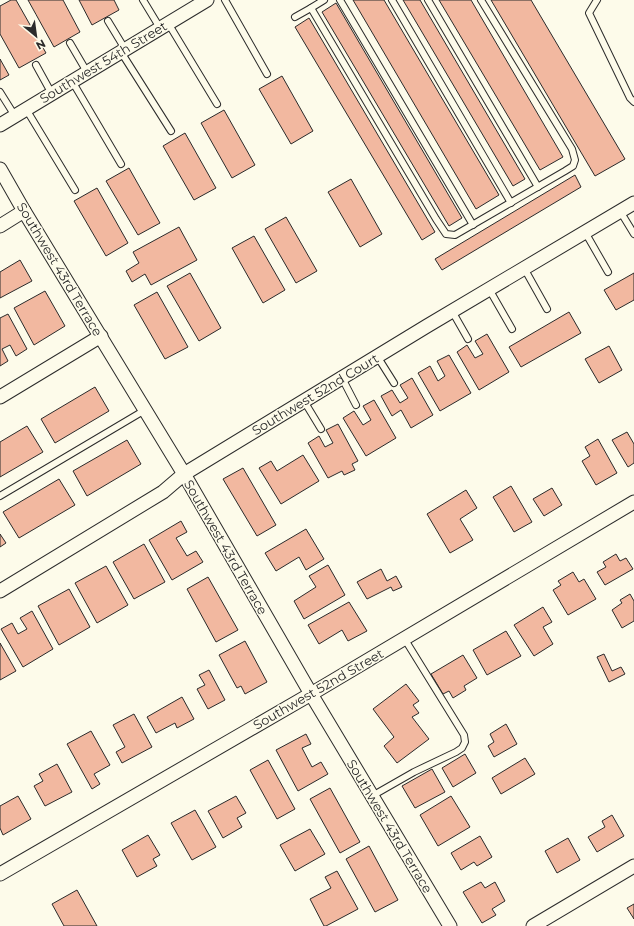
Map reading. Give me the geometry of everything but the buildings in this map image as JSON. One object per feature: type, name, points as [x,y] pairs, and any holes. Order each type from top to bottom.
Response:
[{"type":"street","name":"Southwest 54th Street","points":[[0,125],[164,26],[192,6],[207,0]]},
{"type":"street","name":"Southwest 43rd Terrace","points":[[0,169],[184,474],[311,694],[450,926]]},
{"type":"street","name":"Southwest 52nd Court","points":[[0,591],[163,492],[184,474],[452,311],[634,203]]},
{"type":"street","points":[[0,226],[24,211]]},
{"type":"street","points":[[0,397],[101,336]]},
{"type":"street","name":"Southwest 52nd Street","points":[[0,874],[311,694],[634,502]]},
{"type":"street","points":[[533,926],[634,866]]},
{"type":"lane","points":[[143,0],[164,26],[217,104]]},
{"type":"lane","points":[[225,0],[267,74]]},
{"type":"lane","points":[[295,16],[324,0]]},
{"type":"lane","points":[[340,0],[473,225]]},
{"type":"lane","points":[[392,0],[511,203]]},
{"type":"lane","points":[[428,0],[538,187]]},
{"type":"lane","points":[[311,8],[436,219],[446,234],[455,235],[573,166],[575,160],[572,149],[481,0]]},
{"type":"lane","points":[[597,0],[589,13],[630,98],[634,102]]},
{"type":"lane","points":[[108,22],[171,131]]},
{"type":"lane","points":[[70,43],[87,72]]},
{"type":"lane","points":[[36,65],[52,94]]},
{"type":"lane","points":[[72,81],[121,164]]},
{"type":"lane","points":[[0,92],[14,116]]},
{"type":"lane","points":[[26,109],[75,190]]},
{"type":"lane","points":[[620,211],[634,234]]},
{"type":"lane","points":[[585,232],[608,272]]},
{"type":"lane","points":[[524,268],[547,309]]},
{"type":"lane","points":[[489,289],[512,329]]},
{"type":"lane","points":[[452,311],[468,339]]},
{"type":"lane","points":[[378,356],[394,383]]},
{"type":"lane","points":[[342,378],[356,405]]},
{"type":"lane","points":[[304,401],[321,429]]},
{"type":"lane","points":[[0,496],[145,410]]},
{"type":"lane","points":[[372,796],[414,772],[456,752],[462,748],[465,742],[464,734],[404,638]]}]
